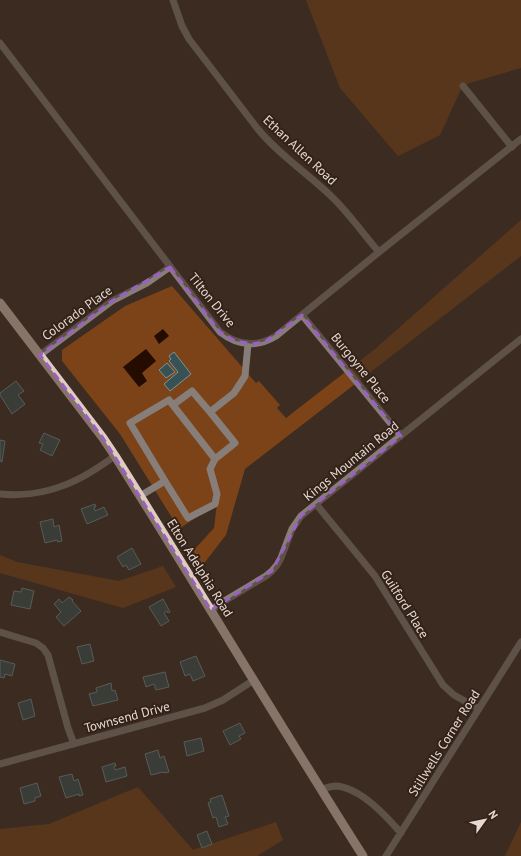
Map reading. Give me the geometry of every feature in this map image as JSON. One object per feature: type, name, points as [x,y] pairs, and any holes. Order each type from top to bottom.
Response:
[{"type":"main road","name":"Elton Adelphia Road","points":[[0,303],[103,438],[115,456],[363,856]]},
{"type":"street","name":"Ethan Allen Road","points":[[174,0],[182,26],[189,39],[257,128],[268,141],[339,203],[379,252]]},
{"type":"street","name":"Tilton Drive","points":[[0,43],[220,332],[228,338],[248,344],[257,344],[270,339],[521,139]]},
{"type":"street","points":[[463,86],[512,146]]},
{"type":"street","name":"Colorado Place","points":[[40,355],[112,301],[147,283],[170,267]]},
{"type":"street","name":"Burgoyne Place","points":[[302,314],[401,436]]},
{"type":"street","name":"Kings Mountain Road","points":[[211,610],[272,571],[281,558],[290,534],[298,520],[521,339]]},
{"type":"street","points":[[210,412],[234,393],[245,376],[248,344]]},
{"type":"street","points":[[173,405],[192,391],[235,443],[216,459],[210,469],[217,494],[215,504],[188,518],[130,423],[168,400],[216,459]]},
{"type":"street","points":[[0,494],[29,494],[64,486],[84,476],[115,456]]},
{"type":"street","points":[[140,496],[165,481]]},
{"type":"street","name":"Guilford Place","points":[[316,504],[375,576],[443,685],[454,695],[479,709]]},
{"type":"street","points":[[0,632],[36,642],[46,651],[74,744]]},
{"type":"street","name":"Stillwells Corner Road","points":[[386,856],[521,642]]},
{"type":"street","name":"Townsend Drive","points":[[0,764],[205,708],[223,700],[254,680]]},
{"type":"street","points":[[321,790],[336,786],[351,790],[372,804],[401,833]]},
{"type":"highlighted area","points":[[170,267],[220,332],[235,341],[253,344],[266,341],[302,315],[401,436],[301,516],[272,571],[211,610],[103,438],[40,355],[112,301]]},
{"type":"shaded area","points":[[306,0],[521,0],[521,68],[463,85],[440,135],[398,156],[340,88]]},
{"type":"shaded area","points":[[521,220],[521,256],[245,469],[226,535],[202,566],[193,551],[214,528],[217,503],[179,529],[120,434],[62,361],[62,350],[125,306],[172,286],[256,383],[259,381],[280,405],[277,408],[286,418],[375,349]]},
{"type":"shaded area","points":[[163,329],[169,336],[159,344],[154,336]]},
{"type":"shaded area","points":[[146,349],[156,361],[142,373],[147,381],[139,387],[123,367]]},
{"type":"shaded area","points":[[0,555],[17,562],[119,581],[163,566],[176,587],[123,608],[0,573]]},
{"type":"shaded area","points":[[138,787],[193,850],[276,822],[283,840],[257,856],[0,856],[0,829],[49,824]]},
{"type":"shaded area","points":[[521,822],[521,856],[505,856]]},
{"type":"building","points":[[174,352],[191,374],[170,391],[164,384],[178,372],[169,361],[171,359],[169,356]]},
{"type":"building","points":[[167,363],[175,372],[166,378],[159,370]]},
{"type":"building","points":[[16,381],[24,391],[18,395],[25,404],[12,414],[0,393]]},
{"type":"building","points":[[44,433],[60,440],[52,456],[40,450],[43,444],[39,443]]},
{"type":"building","points":[[0,440],[5,441],[2,462],[0,461]]},
{"type":"building","points":[[95,504],[95,511],[104,507],[108,515],[87,524],[81,509]]},
{"type":"building","points":[[53,519],[54,527],[59,525],[62,541],[58,542],[57,540],[45,543],[40,522]]},
{"type":"building","points":[[132,548],[141,564],[129,570],[126,565],[123,567],[117,557]]},
{"type":"building","points":[[22,588],[34,591],[30,609],[11,605],[14,591],[21,592]]},
{"type":"building","points":[[69,597],[81,611],[64,626],[56,617],[61,612],[54,604],[59,599],[62,603]]},
{"type":"building","points":[[163,599],[170,612],[168,613],[167,611],[164,613],[169,621],[161,626],[149,607]]},
{"type":"building","points":[[90,644],[94,661],[82,664],[77,647]]},
{"type":"building","points":[[196,656],[205,676],[193,681],[190,674],[185,676],[180,662]]},
{"type":"building","points":[[0,660],[15,664],[12,676],[5,674],[4,678],[0,677]]},
{"type":"building","points":[[165,672],[169,687],[156,690],[154,684],[146,687],[143,677]]},
{"type":"building","points":[[111,683],[112,691],[115,690],[118,700],[93,706],[89,694],[97,692],[96,688]]},
{"type":"building","points":[[31,699],[35,716],[23,720],[18,703]]},
{"type":"building","points":[[240,723],[245,733],[239,736],[241,739],[230,745],[223,731]]},
{"type":"building","points":[[201,738],[204,751],[187,756],[184,742]]},
{"type":"building","points":[[158,750],[160,758],[164,756],[169,772],[151,775],[145,754]]},
{"type":"building","points":[[115,763],[115,770],[125,767],[127,776],[106,782],[102,767]]},
{"type":"building","points":[[72,774],[74,781],[78,779],[83,795],[79,796],[79,794],[66,798],[59,777]]},
{"type":"building","points":[[37,783],[41,796],[35,798],[35,801],[24,804],[20,788]]},
{"type":"building","points":[[222,795],[229,816],[225,817],[228,824],[219,827],[216,817],[213,818],[208,803],[211,802],[210,799]]},
{"type":"building","points":[[207,831],[212,844],[202,848],[197,835]]}]
